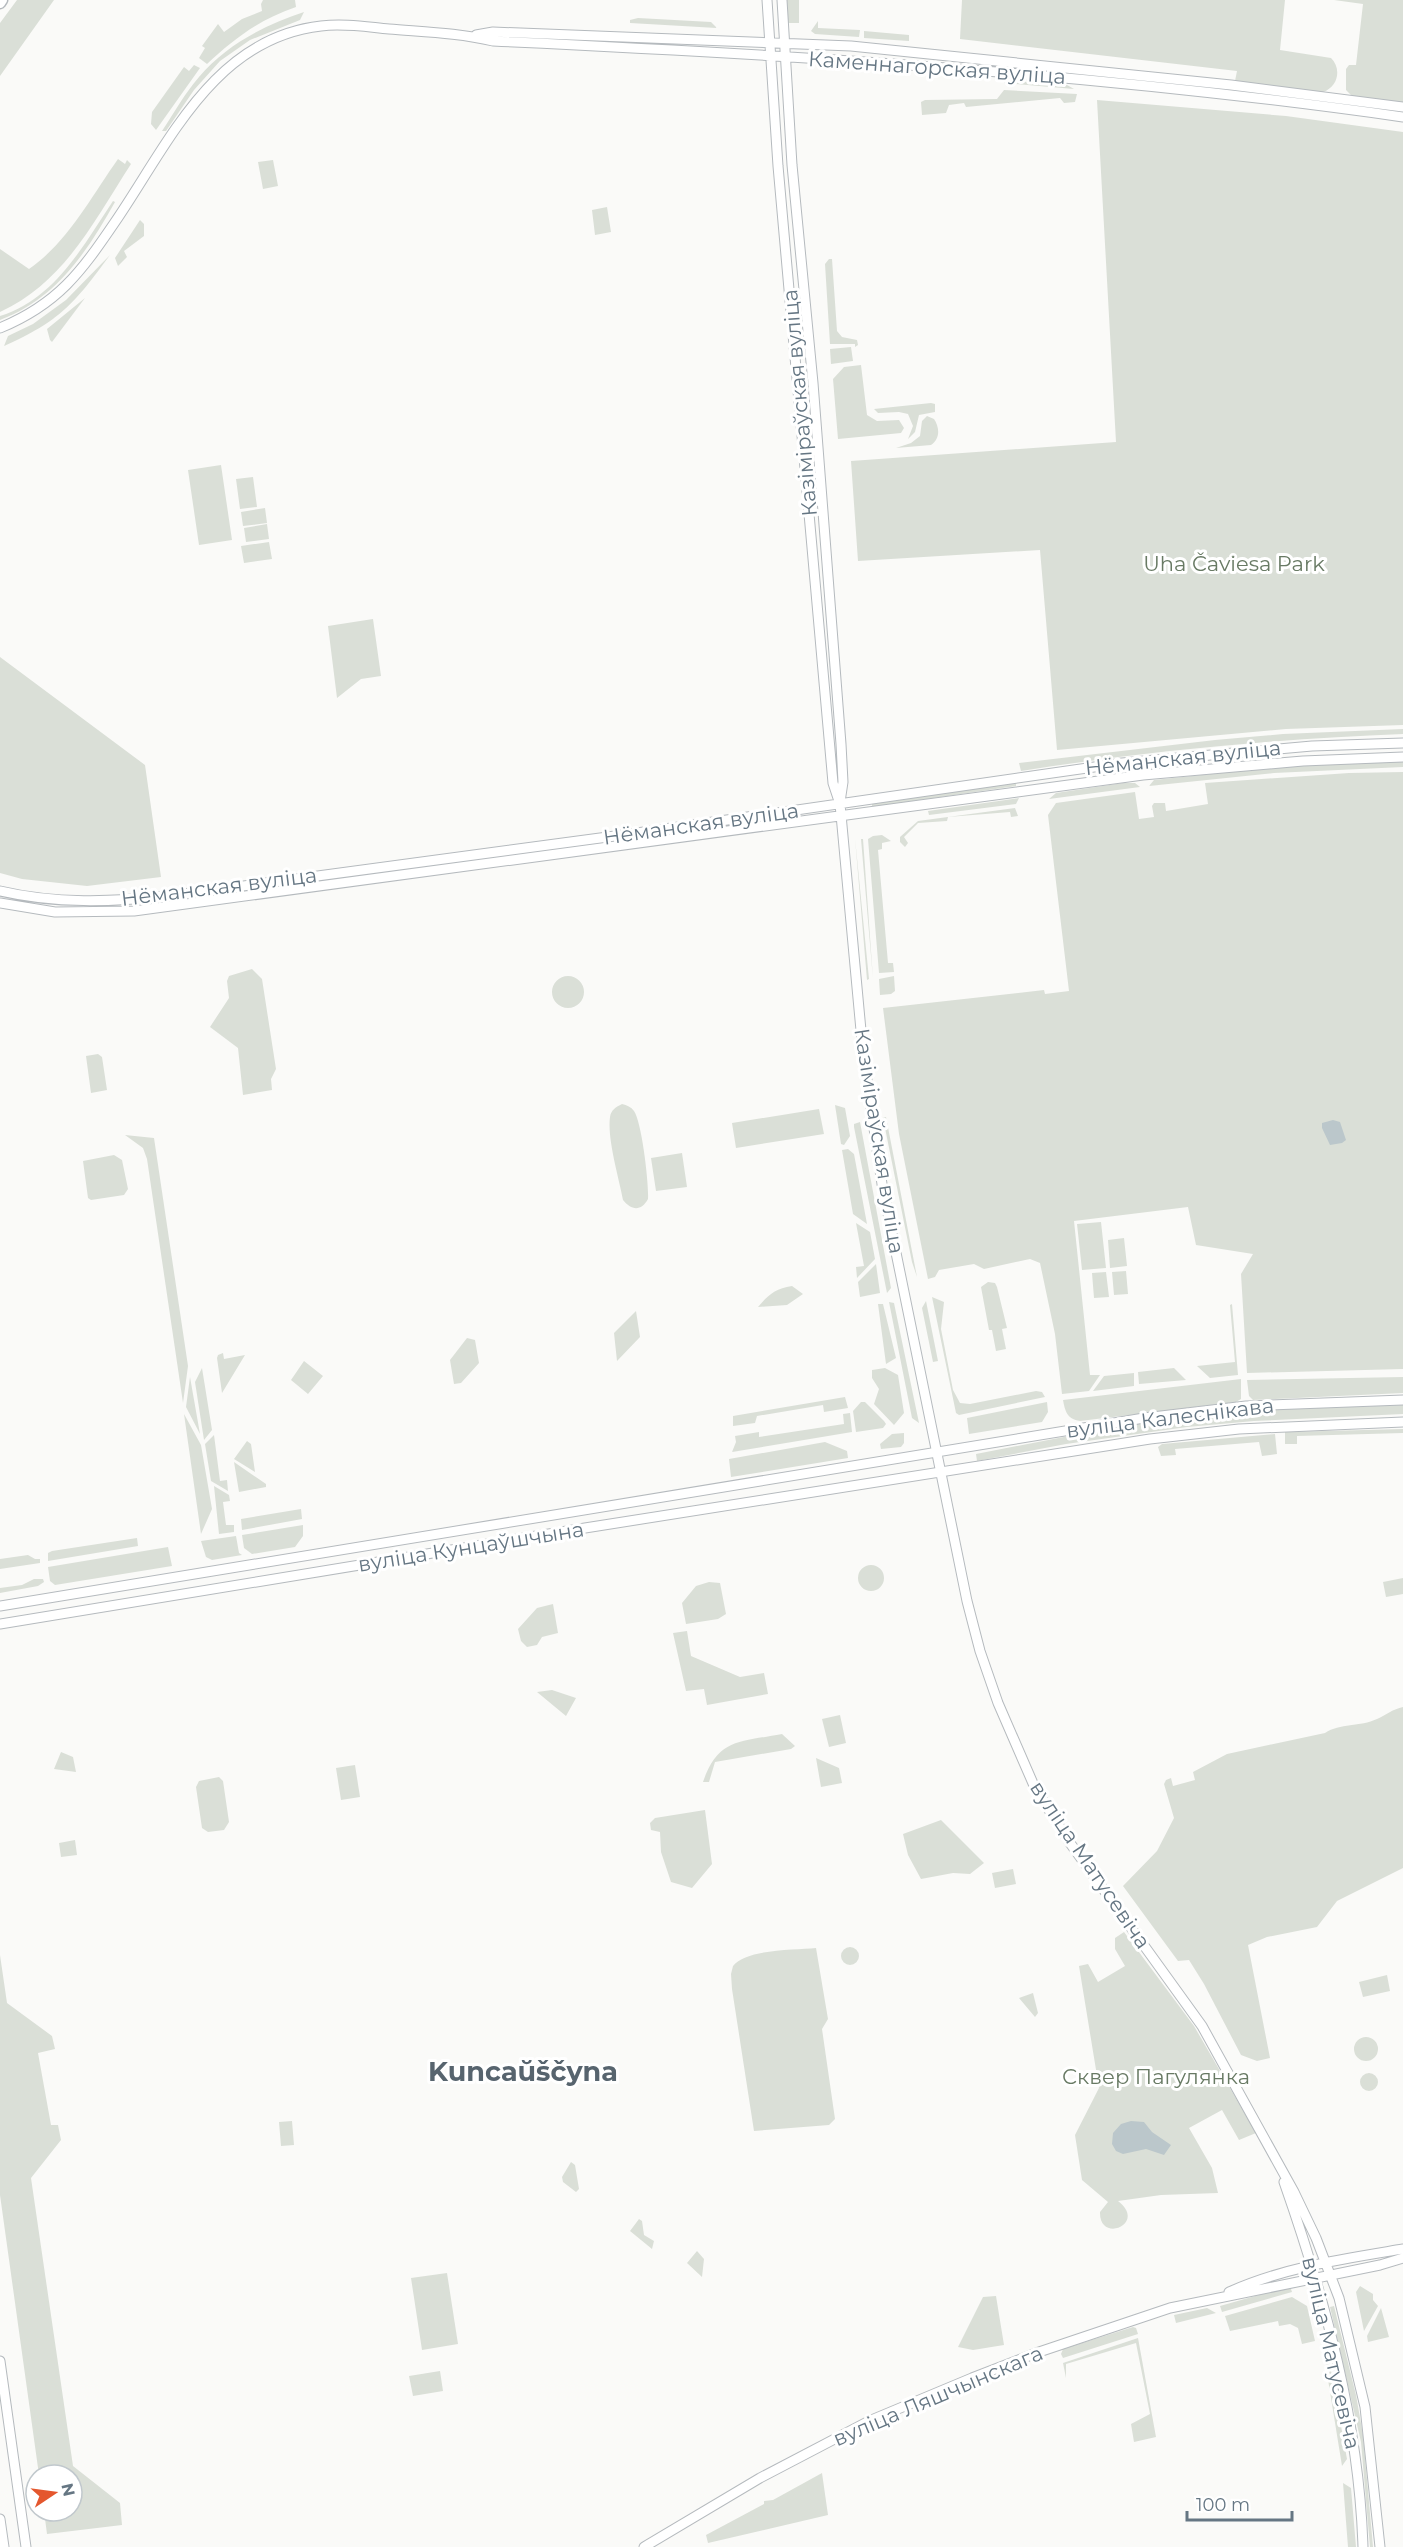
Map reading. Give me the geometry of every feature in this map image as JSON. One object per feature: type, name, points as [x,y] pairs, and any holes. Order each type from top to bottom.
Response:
[{"type":"main road","name":"Казіміраўская вуліца","points":[[767,0],[778,166],[832,771],[840,804],[871,1116],[882,1184],[942,1474]]},
{"type":"main road","name":"Казіміраўская вуліца","points":[[782,0],[792,165],[813,383],[841,744],[843,782],[840,804]]},
{"type":"main road","name":"Каменнагорская вуліца","points":[[0,328],[22,319],[45,305],[69,284],[99,245],[166,143],[205,90],[227,67],[257,46],[289,33],[325,25],[470,36],[493,41],[770,54],[1092,80],[1303,103],[1403,117]]},
{"type":"main road","name":"Каменнагорская вуліца","points":[[470,36],[493,32],[851,46],[925,56],[1052,66],[1231,85],[1403,107]]},
{"type":"main road","name":"Нёманская вуліца","points":[[0,891],[38,898],[98,902],[168,896],[1122,763],[1312,746],[1403,742]]},
{"type":"main road","name":"Нёманская вуліца","points":[[0,903],[56,912],[122,913],[1042,789],[1235,766],[1403,757]]},
{"type":"main road","points":[[1040,774],[1042,789]]},
{"type":"main road","name":"вуліца Калеснікава","points":[[938,1452],[1199,1411],[1301,1402],[1403,1400]]},
{"type":"main road","name":"вуліца Калеснікава","points":[[942,1474],[1172,1437],[1239,1430],[1403,1422]]},
{"type":"main road","name":"вуліца Кунцаўшчына","points":[[0,1606],[938,1452]]},
{"type":"main road","name":"вуліца Кунцаўшчына","points":[[0,1624],[731,1505],[942,1474]]},
{"type":"main road","name":"вуліца Матусевіча","points":[[942,1474],[980,1651],[1010,1734],[1035,1788],[1054,1820],[1202,2025],[1294,2192],[1326,2261],[1339,2298],[1365,2407],[1380,2547]]},
{"type":"main road","name":"вуліца Матусевіча","points":[[1277,2163],[1316,2278],[1353,2439],[1363,2547]]},
{"type":"main road","name":"вуліца Ляшчынскага","points":[[1215,2298],[1256,2280],[1312,2264],[1403,2250]]},
{"type":"main road","name":"вуліца Ляшчынскага","points":[[644,2547],[760,2478],[868,2421],[1047,2349],[1170,2308],[1403,2258]]},
{"type":"main road","points":[[0,2361],[26,2547]]},
{"type":"main road","points":[[0,2519],[4,2547]]},
{"type":"green space","points":[[17,0],[54,0],[0,76],[0,23]]},
{"type":"green space","points":[[263,0],[295,0],[296,7],[271,17],[248,31],[207,64],[199,58],[205,48],[202,46],[218,24],[224,32],[242,19],[262,11]]},
{"type":"green space","points":[[787,0],[799,0],[799,23],[788,23]]},
{"type":"green space","points":[[962,0],[1285,0],[1280,50],[1331,58],[1336,67],[1337,77],[1332,86],[1323,92],[1235,81],[1237,71],[960,39]]},
{"type":"green space","points":[[1334,0],[1403,0],[1403,103],[1352,96],[1346,90],[1346,69],[1349,65],[1356,65],[1363,4]]},
{"type":"green space","points":[[304,12],[300,20],[250,40],[220,61],[194,90],[166,131],[162,131],[184,96],[210,65],[247,37]]},
{"type":"green space","points":[[638,18],[711,22],[717,28],[630,23],[630,20]]},
{"type":"green space","points":[[818,21],[818,28],[860,30],[859,37],[815,34],[811,31]]},
{"type":"green space","points":[[864,31],[909,35],[909,41],[864,38]]},
{"type":"green space","points":[[194,65],[200,68],[156,130],[151,124],[152,112],[184,67],[189,71]]},
{"type":"green space","points":[[1008,80],[1067,85],[1074,89],[1004,83]]},
{"type":"green space","points":[[1004,90],[1077,94],[1075,102],[1064,103],[1060,98],[966,107],[964,103],[949,105],[946,113],[922,115],[921,102],[925,100],[997,99]]},
{"type":"green space","name":"Uha Čaviesa Park","points":[[1097,100],[1286,116],[1403,132],[1403,725],[1286,729],[1057,750],[1040,550],[858,561],[851,461],[1116,442]]},
{"type":"green space","points":[[118,159],[125,164],[127,160],[131,164],[76,248],[43,284],[0,312],[0,249],[29,269],[56,246]]},
{"type":"green space","points":[[273,160],[278,186],[263,189],[258,162]]},
{"type":"green space","points":[[113,201],[115,202],[93,239],[54,287],[20,311],[0,320],[0,316],[37,297],[52,284],[79,253]]},
{"type":"green space","points":[[607,207],[611,232],[595,235],[592,210]]},
{"type":"green space","points":[[140,220],[144,224],[144,236],[124,251],[127,257],[118,266],[115,258]]},
{"type":"green space","points":[[110,255],[64,310],[39,328],[4,346],[8,336],[33,324],[66,300]]},
{"type":"green space","points":[[832,259],[837,331],[842,337],[857,340],[858,345],[855,347],[855,344],[830,344],[825,264]]},
{"type":"green space","points":[[85,298],[52,342],[47,329]]},
{"type":"green space","points":[[851,347],[853,361],[831,364],[830,349]]},
{"type":"green space","points":[[861,365],[867,415],[877,421],[899,420],[904,428],[901,433],[838,439],[833,379],[844,367]]},
{"type":"green space","points":[[935,404],[935,412],[919,415],[915,432],[908,439],[913,426],[908,414],[878,413],[874,409]]},
{"type":"green space","points":[[927,416],[934,419],[937,426],[938,433],[934,443],[896,448],[911,443],[920,436],[922,421]]},
{"type":"green space","points":[[221,465],[232,540],[199,545],[188,470]]},
{"type":"green space","points":[[253,477],[257,507],[240,509],[236,479]]},
{"type":"green space","points":[[265,508],[267,523],[243,526],[241,512]]},
{"type":"green space","points":[[267,524],[269,539],[246,542],[244,528]]},
{"type":"green space","points":[[269,542],[272,559],[244,563],[241,546]]},
{"type":"green space","points":[[373,619],[381,676],[361,679],[337,698],[328,626]]},
{"type":"green space","points":[[0,657],[145,765],[161,877],[87,886],[22,879],[0,873]]},
{"type":"green space","points":[[1403,729],[1403,734],[1212,747],[1116,757],[1021,771],[1019,763],[1215,740],[1283,734]]},
{"type":"green space","points":[[1403,762],[1403,767],[1274,773],[1149,786],[1154,780],[1267,768]]},
{"type":"green space","points":[[1403,772],[1403,1369],[1247,1373],[1241,1274],[1253,1254],[1196,1245],[1188,1207],[1074,1221],[1090,1375],[1100,1375],[1089,1391],[1062,1394],[1055,1334],[1040,1263],[1030,1259],[984,1269],[974,1264],[939,1270],[935,1277],[928,1279],[899,1134],[883,1008],[1044,990],[1045,994],[1069,991],[1048,815],[1056,803],[1135,792],[1139,819],[1154,817],[1152,806],[1154,803],[1165,803],[1166,811],[1208,804],[1205,783],[1349,773]]},
{"type":"green space","points":[[1016,783],[1016,786],[872,807],[872,803]]},
{"type":"green space","points":[[1135,783],[1140,787],[1049,799],[1056,793]]},
{"type":"green space","points":[[1019,798],[1016,804],[929,815],[928,811]]},
{"type":"green space","points":[[1015,808],[1018,816],[1011,817],[1010,812],[948,817],[947,821],[918,823],[904,837],[908,843],[905,847],[900,842],[900,837],[918,821]]},
{"type":"green space","points":[[882,835],[891,841],[882,843],[882,849],[878,850],[888,963],[893,963],[894,972],[879,973],[868,839]]},
{"type":"green space","points":[[855,838],[869,979],[867,980]]},
{"type":"green space","points":[[861,839],[863,839],[873,979]]},
{"type":"green space","points":[[252,969],[262,979],[276,1069],[271,1079],[272,1090],[243,1095],[238,1048],[210,1027],[229,998],[227,981],[229,976]]},
{"type":"green space","points":[[568,976],[580,980],[584,992],[580,1004],[568,1008],[556,1004],[552,992],[556,980]]},
{"type":"green space","points":[[894,976],[895,991],[891,994],[880,995],[879,979]]},
{"type":"green space","points":[[98,1054],[102,1057],[107,1090],[91,1093],[86,1056]]},
{"type":"green space","points":[[622,1104],[634,1111],[642,1140],[648,1199],[639,1208],[629,1206],[623,1200],[612,1147],[611,1115],[614,1109]]},
{"type":"green space","points":[[835,1105],[845,1108],[850,1136],[844,1145],[841,1144]]},
{"type":"green space","points":[[819,1109],[824,1134],[736,1148],[732,1123]]},
{"type":"green space","points":[[886,1117],[917,1277],[883,1118]]},
{"type":"green space","points":[[860,1122],[891,1288],[887,1293],[854,1127],[854,1124]]},
{"type":"green space","points":[[125,1135],[154,1138],[188,1366],[183,1403],[147,1159],[143,1148]]},
{"type":"green space","points":[[848,1149],[854,1154],[867,1224],[853,1214],[842,1150]]},
{"type":"green space","points":[[682,1153],[687,1187],[656,1191],[651,1158]]},
{"type":"green space","points":[[114,1155],[122,1160],[128,1189],[124,1195],[91,1200],[88,1198],[83,1161]]},
{"type":"green space","points":[[1101,1222],[1106,1268],[1082,1270],[1077,1224]]},
{"type":"green space","points":[[856,1223],[870,1232],[875,1259],[857,1278],[856,1267],[864,1266]]},
{"type":"green space","points":[[1124,1238],[1127,1266],[1110,1268],[1108,1240]]},
{"type":"green space","points":[[876,1264],[880,1293],[860,1297],[858,1282]]},
{"type":"green space","points":[[1126,1271],[1128,1294],[1114,1295],[1112,1272]]},
{"type":"green space","points":[[1106,1272],[1109,1297],[1094,1298],[1092,1273]]},
{"type":"green space","points":[[988,1282],[995,1283],[997,1287],[1007,1328],[1002,1329],[1006,1349],[996,1351],[992,1330],[989,1330],[981,1287]]},
{"type":"green space","points":[[792,1286],[803,1294],[787,1305],[758,1307],[773,1293]]},
{"type":"green space","points":[[932,1297],[944,1302],[941,1329],[953,1390],[960,1403],[970,1404],[1036,1391],[1042,1392],[1045,1397],[959,1415],[956,1413]]},
{"type":"green space","points":[[926,1301],[938,1361],[933,1362],[922,1308]]},
{"type":"green space","points":[[889,1302],[894,1303],[919,1423],[912,1418]]},
{"type":"green space","points":[[878,1304],[883,1304],[896,1358],[886,1364]]},
{"type":"green space","points":[[1232,1304],[1238,1375],[1210,1378],[1197,1366],[1235,1362],[1230,1305]]},
{"type":"green space","points":[[636,1311],[640,1337],[617,1361],[614,1333]]},
{"type":"green space","points":[[467,1338],[475,1340],[479,1363],[461,1383],[454,1384],[450,1360]]},
{"type":"green space","points":[[223,1353],[224,1359],[245,1355],[222,1393],[217,1358]]},
{"type":"green space","points":[[304,1361],[323,1376],[308,1394],[291,1380]]},
{"type":"green space","points":[[202,1368],[212,1430],[204,1440],[195,1382]]},
{"type":"green space","points":[[885,1368],[898,1375],[904,1413],[894,1425],[874,1404],[879,1389],[872,1378],[872,1370]]},
{"type":"green space","points":[[1174,1368],[1186,1380],[1139,1384],[1138,1372]]},
{"type":"green space","points":[[1134,1373],[1134,1386],[1093,1391],[1104,1376]]},
{"type":"green space","points":[[190,1377],[200,1434],[186,1407]]},
{"type":"green space","points":[[1403,1377],[1403,1393],[1253,1400],[1249,1396],[1247,1380]]},
{"type":"green space","points":[[1241,1379],[1241,1399],[1236,1402],[1080,1421],[1067,1414],[1063,1400]]},
{"type":"green space","points":[[845,1397],[848,1408],[824,1412],[823,1405],[757,1416],[755,1423],[733,1426],[733,1416]]},
{"type":"green space","points":[[861,1402],[865,1402],[884,1421],[886,1424],[883,1428],[856,1432],[853,1411]]},
{"type":"green space","points":[[1047,1402],[1048,1412],[1042,1422],[969,1434],[967,1418]]},
{"type":"green space","points":[[1403,1405],[1403,1414],[1254,1421],[1187,1427],[1066,1444],[977,1461],[976,1454],[1136,1423],[1238,1411]]},
{"type":"green space","points":[[850,1413],[852,1432],[732,1452],[736,1442],[735,1436],[759,1432],[759,1437],[844,1424],[843,1414]]},
{"type":"green space","points":[[184,1414],[201,1445],[212,1509],[201,1534]]},
{"type":"green space","points":[[1403,1429],[1403,1433],[1297,1436],[1297,1444],[1285,1444],[1285,1432]]},
{"type":"green space","points":[[904,1433],[904,1443],[901,1447],[881,1449],[880,1444],[892,1434]]},
{"type":"green space","points":[[1275,1434],[1277,1454],[1262,1456],[1259,1442],[1175,1449],[1176,1455],[1161,1456],[1158,1447],[1162,1444]]},
{"type":"green space","points":[[214,1435],[220,1481],[227,1480],[228,1491],[211,1481],[205,1444]]},
{"type":"green space","points":[[247,1441],[251,1444],[255,1472],[234,1459]]},
{"type":"green space","points":[[825,1442],[847,1451],[848,1458],[731,1477],[729,1459]]},
{"type":"green space","points":[[234,1462],[266,1484],[266,1487],[239,1492]]},
{"type":"green space","points":[[214,1486],[229,1495],[230,1501],[223,1502],[226,1525],[234,1525],[234,1532],[219,1534]]},
{"type":"green space","points":[[301,1509],[302,1519],[242,1530],[241,1519]]},
{"type":"green space","points":[[303,1525],[303,1536],[295,1547],[252,1554],[244,1548],[242,1535]]},
{"type":"green space","points":[[236,1536],[239,1553],[242,1555],[212,1560],[206,1557],[201,1541]]},
{"type":"green space","points":[[137,1538],[138,1546],[48,1561],[48,1553],[52,1551]]},
{"type":"green space","points":[[168,1547],[172,1566],[55,1585],[50,1581],[48,1567]]},
{"type":"green space","points":[[28,1555],[40,1559],[40,1563],[0,1569],[0,1559]]},
{"type":"green space","points":[[871,1565],[880,1569],[884,1578],[880,1587],[871,1591],[862,1587],[858,1578],[862,1569]]},
{"type":"green space","points":[[1403,1578],[1403,1594],[1386,1597],[1383,1582]]},
{"type":"green space","points":[[34,1579],[43,1579],[44,1582],[38,1586],[0,1593],[0,1588],[22,1585]]},
{"type":"green space","points":[[709,1582],[720,1583],[726,1614],[718,1619],[686,1624],[682,1603],[696,1586]]},
{"type":"green space","points":[[553,1604],[558,1633],[542,1637],[537,1645],[527,1647],[521,1641],[518,1629],[537,1608]]},
{"type":"green space","points":[[687,1631],[691,1656],[740,1677],[764,1673],[768,1694],[707,1705],[704,1689],[686,1691],[673,1633]]},
{"type":"green space","points":[[552,1690],[576,1698],[566,1716],[537,1692]]},
{"type":"green space","points":[[1403,1707],[1403,1868],[1337,1901],[1317,1927],[1267,1937],[1248,1945],[1270,2058],[1257,2061],[1241,2055],[1189,1960],[1178,1961],[1123,1886],[1157,1851],[1174,1818],[1164,1784],[1171,1778],[1173,1786],[1195,1780],[1193,1772],[1227,1754],[1370,1721]]},
{"type":"green space","points":[[840,1715],[846,1743],[829,1747],[822,1719]]},
{"type":"green space","points":[[782,1734],[795,1746],[791,1749],[715,1762],[709,1782],[703,1782],[716,1757],[733,1744]]},
{"type":"green space","points":[[61,1752],[73,1757],[76,1772],[54,1769]]},
{"type":"green space","points":[[816,1758],[839,1768],[842,1783],[821,1787]]},
{"type":"green space","points":[[355,1765],[360,1797],[341,1800],[336,1768]]},
{"type":"green space","points":[[219,1777],[223,1781],[229,1822],[224,1830],[208,1832],[202,1828],[196,1787],[199,1781]]},
{"type":"green space","points":[[705,1810],[712,1864],[692,1888],[671,1882],[661,1852],[660,1832],[651,1830],[650,1823],[655,1818]]},
{"type":"green space","points":[[941,1820],[984,1863],[970,1874],[953,1873],[921,1879],[908,1855],[903,1834]]},
{"type":"green space","points":[[75,1840],[77,1855],[61,1857],[59,1843]]},
{"type":"green space","points":[[1013,1869],[1016,1884],[995,1888],[992,1873]]},
{"type":"green space","name":"Сквер Пагулянка","points":[[1124,1932],[1194,2026],[1256,2133],[1239,2140],[1222,2110],[1189,2128],[1212,2168],[1218,2193],[1161,2195],[1118,2201],[1126,2209],[1128,2217],[1120,2227],[1113,2229],[1102,2222],[1100,2212],[1108,2202],[1082,2180],[1075,2135],[1099,2088],[1079,1966],[1088,1964],[1098,1982],[1125,1966],[1115,1949],[1115,1938]]},
{"type":"green space","points":[[850,1947],[856,1950],[859,1956],[856,1962],[850,1965],[844,1962],[841,1956],[844,1950]]},
{"type":"green space","points":[[816,1948],[828,2019],[822,2029],[835,2119],[829,2125],[754,2131],[732,1989],[733,1966],[739,1960],[759,1953]]},
{"type":"green space","points":[[0,1955],[7,2003],[52,2036],[55,2049],[38,2053],[51,2125],[58,2125],[61,2140],[31,2178],[73,2463],[37,2463],[0,2195]]},
{"type":"green space","points":[[1387,1975],[1390,1991],[1363,1997],[1359,1982]]},
{"type":"green space","points":[[1033,1993],[1038,2013],[1035,2017],[1019,1998]]},
{"type":"green space","points":[[1366,2037],[1374,2041],[1378,2049],[1374,2057],[1366,2061],[1358,2057],[1354,2049],[1358,2041]]},
{"type":"green space","points":[[1365,2073],[1373,2073],[1378,2078],[1376,2089],[1365,2091],[1360,2086],[1360,2078]]},
{"type":"green space","points":[[292,2121],[294,2145],[281,2146],[279,2122]]},
{"type":"green space","points":[[571,2162],[575,2165],[579,2189],[576,2192],[563,2182],[562,2177]]},
{"type":"green space","points":[[639,2219],[642,2221],[644,2235],[654,2241],[652,2249],[630,2231]]},
{"type":"green space","points":[[697,2251],[704,2259],[702,2277],[687,2263]]},
{"type":"green space","points":[[447,2273],[458,2344],[422,2350],[411,2278]]},
{"type":"green space","points":[[1290,2286],[1292,2292],[1222,2312],[1220,2306]]},
{"type":"green space","points":[[1360,2286],[1373,2294],[1373,2300],[1378,2306],[1364,2331],[1356,2292]]},
{"type":"green space","points":[[996,2296],[1004,2345],[973,2350],[958,2347],[983,2297]]},
{"type":"green space","points":[[1292,2297],[1307,2306],[1315,2341],[1302,2344],[1298,2328],[1290,2324],[1279,2326],[1278,2321],[1230,2331],[1225,2316]]},
{"type":"green space","points":[[1334,2306],[1356,2395],[1363,2435],[1373,2547],[1370,2547],[1361,2442],[1330,2307]]},
{"type":"green space","points":[[1207,2308],[1216,2313],[1176,2323],[1174,2315]]},
{"type":"green space","points":[[1381,2308],[1389,2337],[1368,2342],[1367,2336]]},
{"type":"green space","points":[[1136,2328],[1138,2334],[1063,2358],[1061,2354],[1063,2349]]},
{"type":"green space","points":[[1138,2338],[1156,2437],[1134,2442],[1131,2424],[1150,2414],[1136,2343],[1066,2364],[1066,2378],[1063,2363]]},
{"type":"green space","points":[[1329,2360],[1347,2459],[1342,2466],[1325,2361]]},
{"type":"green space","points":[[440,2371],[443,2391],[413,2396],[409,2376]]},
{"type":"green space","points":[[822,2473],[828,2515],[708,2543],[706,2535],[764,2504],[764,2501],[773,2500]]},
{"type":"green space","points":[[84,2475],[120,2503],[122,2525],[47,2534],[46,2523],[84,2523]]},
{"type":"green space","points":[[1343,2483],[1351,2488],[1356,2547],[1348,2547]]},
{"type":"shaded area","points":[[1333,1120],[1340,1122],[1346,1140],[1330,1145],[1322,1123]]},
{"type":"shaded area","points":[[1131,2121],[1144,2122],[1152,2132],[1171,2145],[1164,2155],[1146,2149],[1123,2154],[1116,2151],[1112,2144],[1113,2133],[1121,2124]]},
{"type":"district","name":"Kuncaŭščyna","points":[[523,2072]]}]
